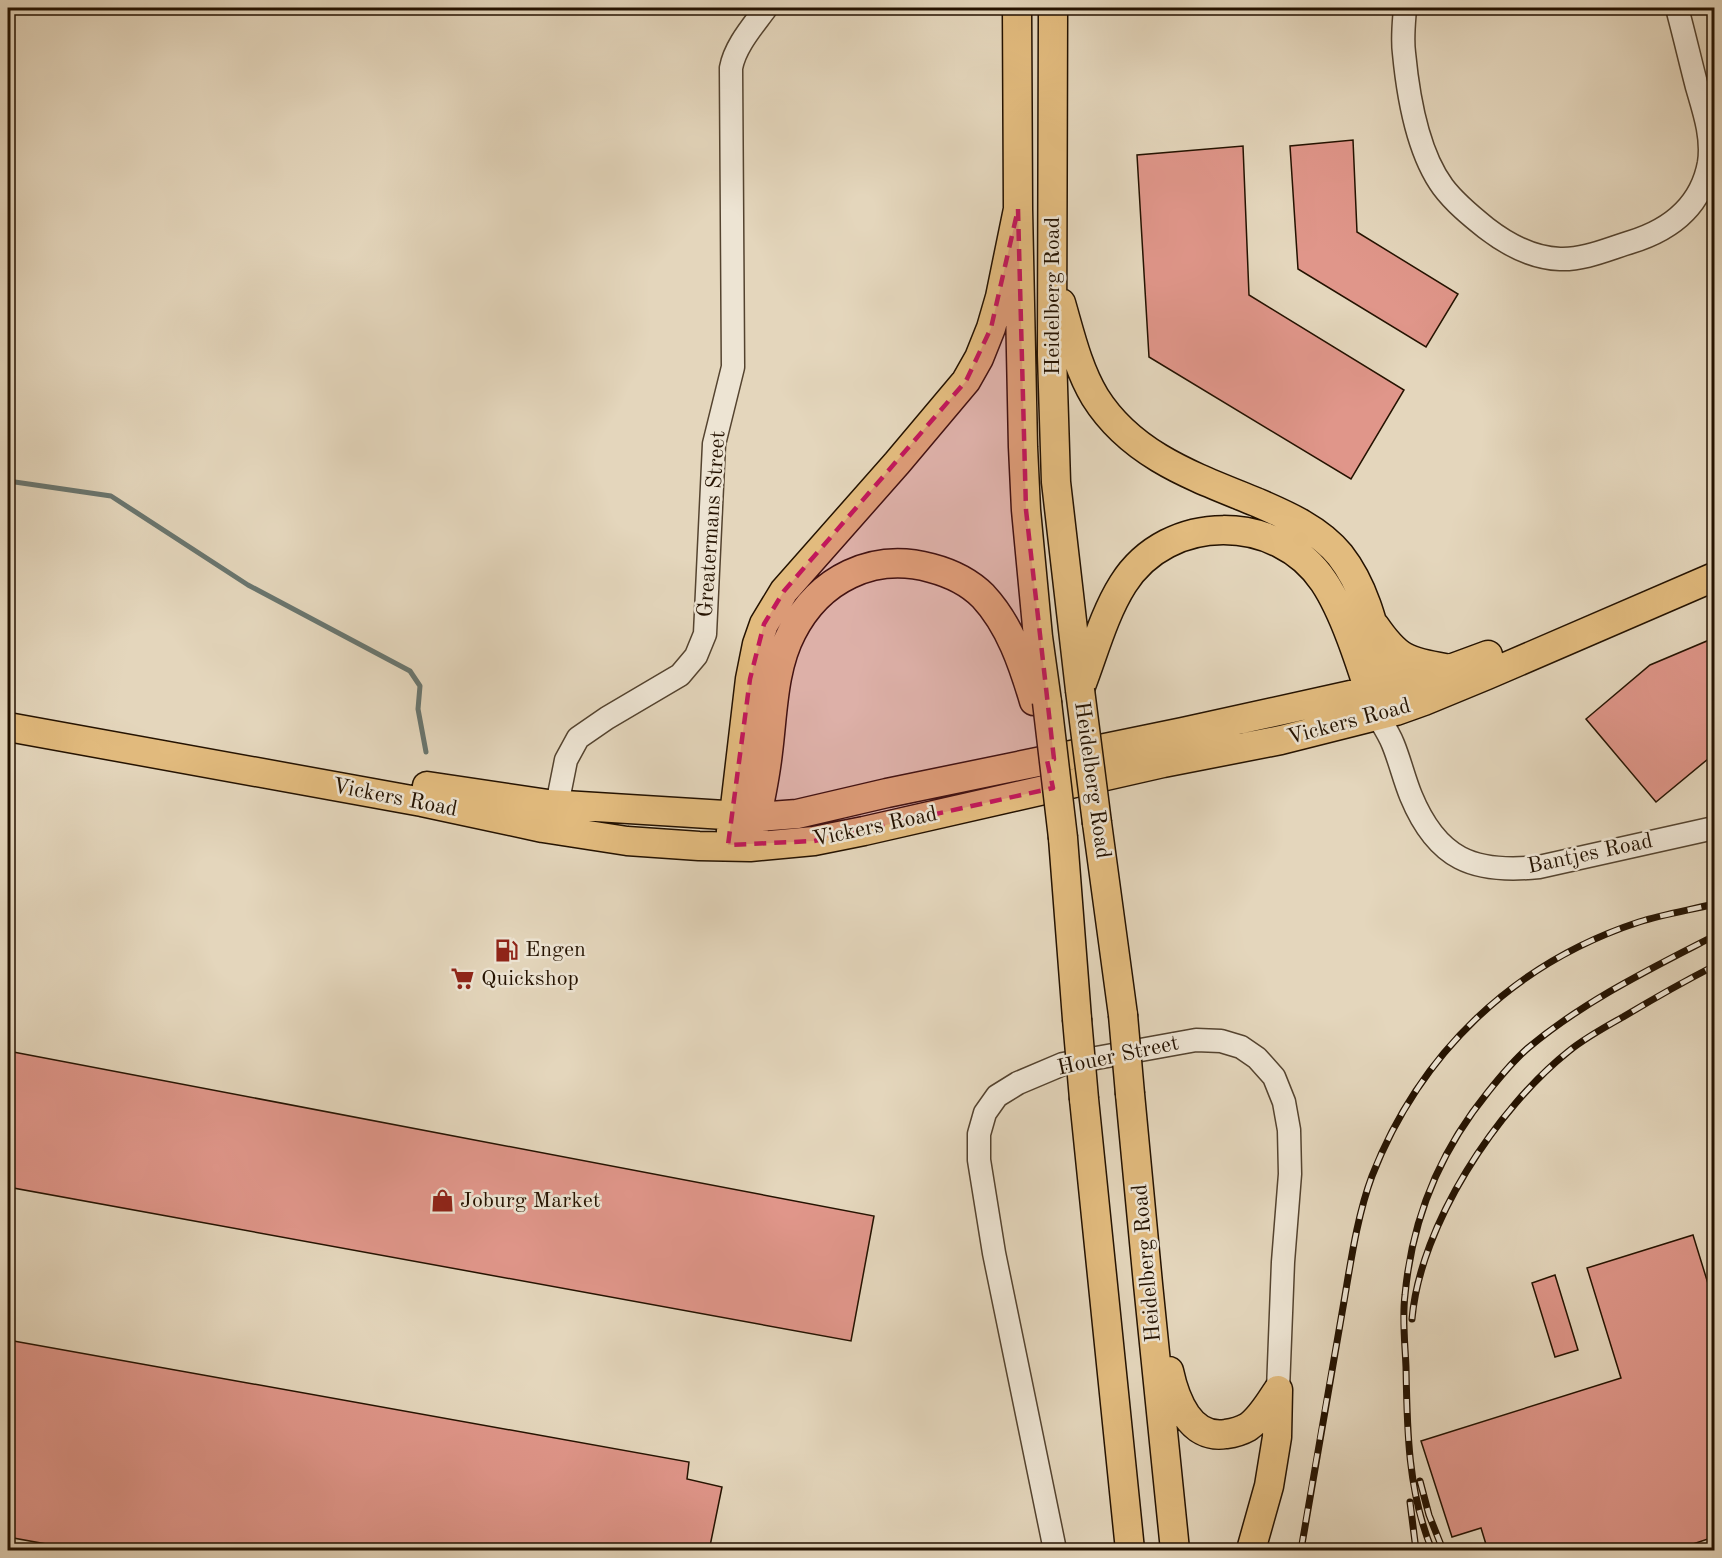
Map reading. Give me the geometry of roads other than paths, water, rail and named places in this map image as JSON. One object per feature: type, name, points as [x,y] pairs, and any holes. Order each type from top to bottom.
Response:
[{"type":"main road","name":"Heidelberg Road","points":[[1017,8],[1021,394],[1026,510],[1042,707],[1063,837],[1084,1099],[1130,1551]]},
{"type":"main road","name":"Heidelberg Road","points":[[1053,8],[1052,355],[1056,482],[1080,690],[1123,1015],[1175,1551]]},
{"type":"main road","points":[[746,816],[750,679],[757,644],[764,624],[784,591],[966,381],[979,358],[991,328],[1000,297],[1018,209]]},
{"type":"main road","points":[[1052,272],[1082,370],[1095,396],[1113,422],[1132,441],[1152,455],[1191,475],[1293,519],[1320,536],[1338,553],[1353,574],[1371,619],[1388,644],[1408,660],[1450,669]]},
{"type":"main road","points":[[1080,690],[1107,618],[1123,584],[1152,552],[1171,541],[1208,530],[1246,531],[1265,536],[1300,557],[1313,568],[1325,583],[1341,616],[1353,649],[1383,701]]},
{"type":"main road","name":"Vickers Road","points":[[8,728],[422,802],[581,835],[687,845],[739,846],[814,841],[1163,763],[1281,740],[1383,701],[1450,669],[1714,561]]},
{"type":"main road","points":[[739,846],[746,816],[768,757],[776,685],[784,650],[796,625],[813,600],[851,572],[894,563],[922,565],[941,570],[963,580],[982,595],[1009,633],[1042,707]]},
{"type":"main road","name":"Vickers Road","points":[[8,711],[409,783],[557,805],[746,816],[797,814],[1316,703],[1424,701],[1714,578]]},
{"type":"main road","points":[[1371,619],[1383,701]]},
{"type":"main road","points":[[1316,703],[1337,682],[1353,649]]},
{"type":"main road","points":[[768,757],[782,791],[792,802],[810,811]]},
{"type":"main road","points":[[1148,1284],[1172,1386],[1187,1417],[1198,1428],[1207,1433],[1221,1435],[1236,1433],[1261,1415],[1278,1390]]},
{"type":"main road","points":[[1251,1551],[1269,1486],[1277,1437],[1278,1390]]},
{"type":"street","name":"Greatermans Street","points":[[557,805],[566,760],[578,738],[680,675],[696,656],[705,634],[714,444],[733,367],[731,68],[744,39],[765,8]]},
{"type":"street","points":[[1405,8],[1403,51],[1410,98],[1421,140],[1443,187],[1467,212],[1508,243],[1523,252],[1561,259],[1584,256],[1666,228],[1680,218],[1694,200],[1709,164],[1710,143],[1706,119],[1677,8]]},
{"type":"street","name":"Bantjes Road","points":[[1383,701],[1393,742],[1422,822],[1450,854],[1477,864],[1514,870],[1539,867],[1714,828]]},
{"type":"street","name":"Houer Street","points":[[1055,1551],[994,1253],[979,1161],[980,1134],[985,1113],[997,1096],[1018,1083],[1063,1064],[1196,1040],[1221,1041],[1241,1047],[1257,1058],[1274,1077],[1284,1102],[1288,1130],[1290,1174],[1283,1262],[1278,1390]]},
{"type":"waterway","points":[[8,481],[111,496],[248,585],[410,671],[420,686],[418,709],[426,752]]},
{"type":"railway","points":[[1301,1550],[1362,1209],[1372,1176],[1392,1131],[1416,1090],[1445,1052],[1477,1018],[1512,988],[1551,962],[1594,940],[1639,922],[1714,904]]},
{"type":"railway","points":[[1432,1550],[1418,1506],[1410,1460],[1404,1313],[1414,1240],[1431,1187],[1442,1162],[1488,1092],[1528,1048],[1549,1031],[1595,1001],[1714,936]]},
{"type":"railway","points":[[1412,1319],[1418,1283],[1430,1245],[1446,1208],[1466,1171],[1515,1104],[1569,1051],[1602,1029],[1714,966]]},
{"type":"railway","points":[[1420,1481],[1429,1515],[1443,1550]]},
{"type":"railway","points":[[1410,1502],[1416,1550]]},
{"type":"place","name":"Engen","points":[[507,950]]},
{"type":"place","name":"Quickshop","points":[[463,979]]},
{"type":"place","name":"Joburg Market","points":[[442,1201]]}]
